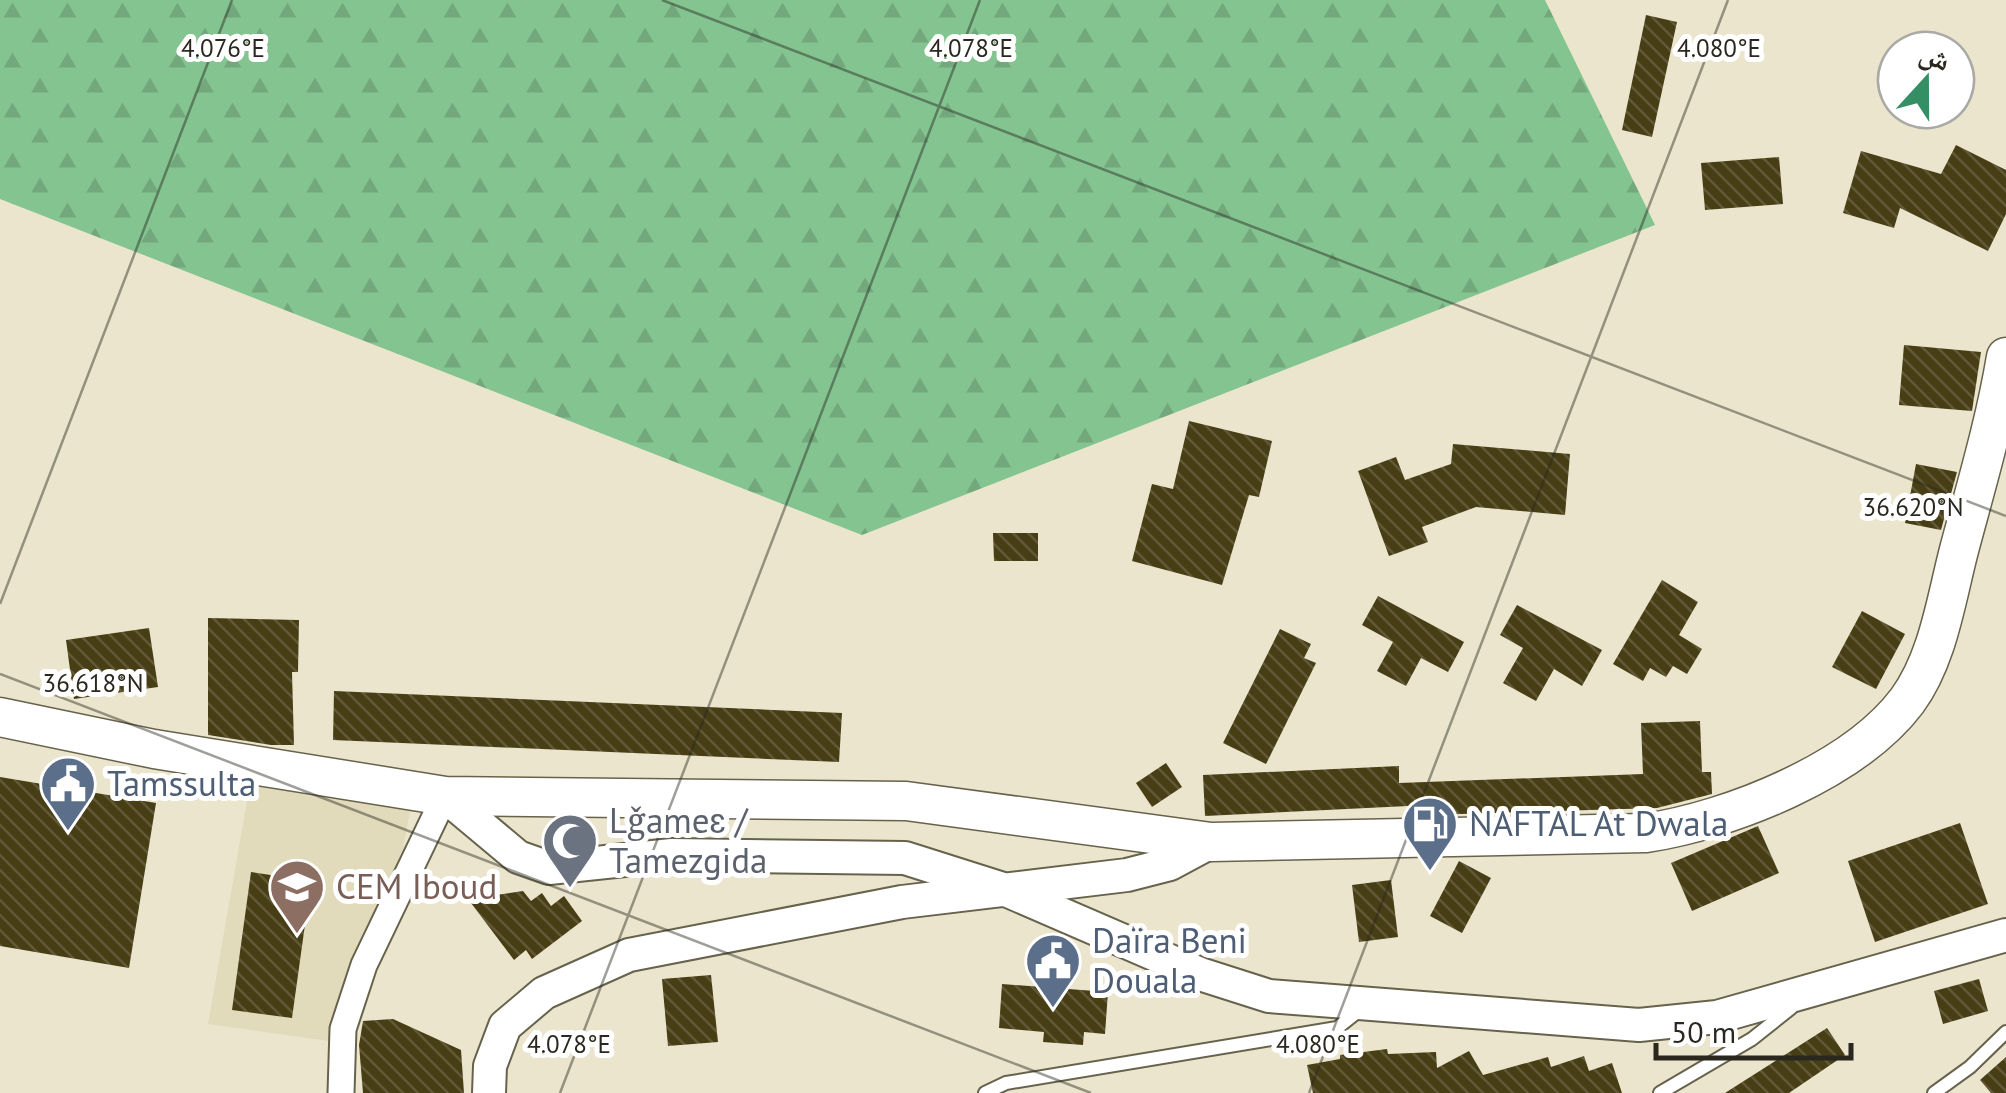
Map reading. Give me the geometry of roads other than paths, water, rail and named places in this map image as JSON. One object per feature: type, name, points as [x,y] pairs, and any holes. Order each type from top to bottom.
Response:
[{"type":"main road","points":[[0,717],[226,762],[445,796],[906,802],[1212,842],[1646,833],[1685,827],[1828,769],[1874,736],[1908,700],[1927,665],[1998,402],[2006,357]]},
{"type":"street","points":[[341,1093],[342,1029],[364,965],[445,796],[518,857],[549,868],[672,855],[906,858],[1006,890],[1234,986],[1269,996],[1639,1025],[1717,1017],[2006,935]]},
{"type":"street","points":[[489,1093],[490,1066],[506,1026],[544,994],[629,956],[902,902],[1127,875],[1170,864],[1212,842]]},
{"type":"lane","points":[[1660,1093],[1752,1040],[1812,990]]},
{"type":"lane","points":[[985,1093],[1006,1084],[1337,1028],[1366,1004]]},
{"type":"lane","points":[[1934,1093],[1970,1067],[2006,1032]]},
{"type":"place","name":"Tamssulta","points":[[68,833]]},
{"type":"place","name":"NAFTAL At Dwala","points":[[1430,873]]},
{"type":"place","name":"Lǧameɛ / Tamezgida","points":[[570,890]]},
{"type":"place","name":"CEM Iboud","points":[[297,936]]},
{"type":"place","name":"Daïra Beni Douala","points":[[1053,1010]]}]
